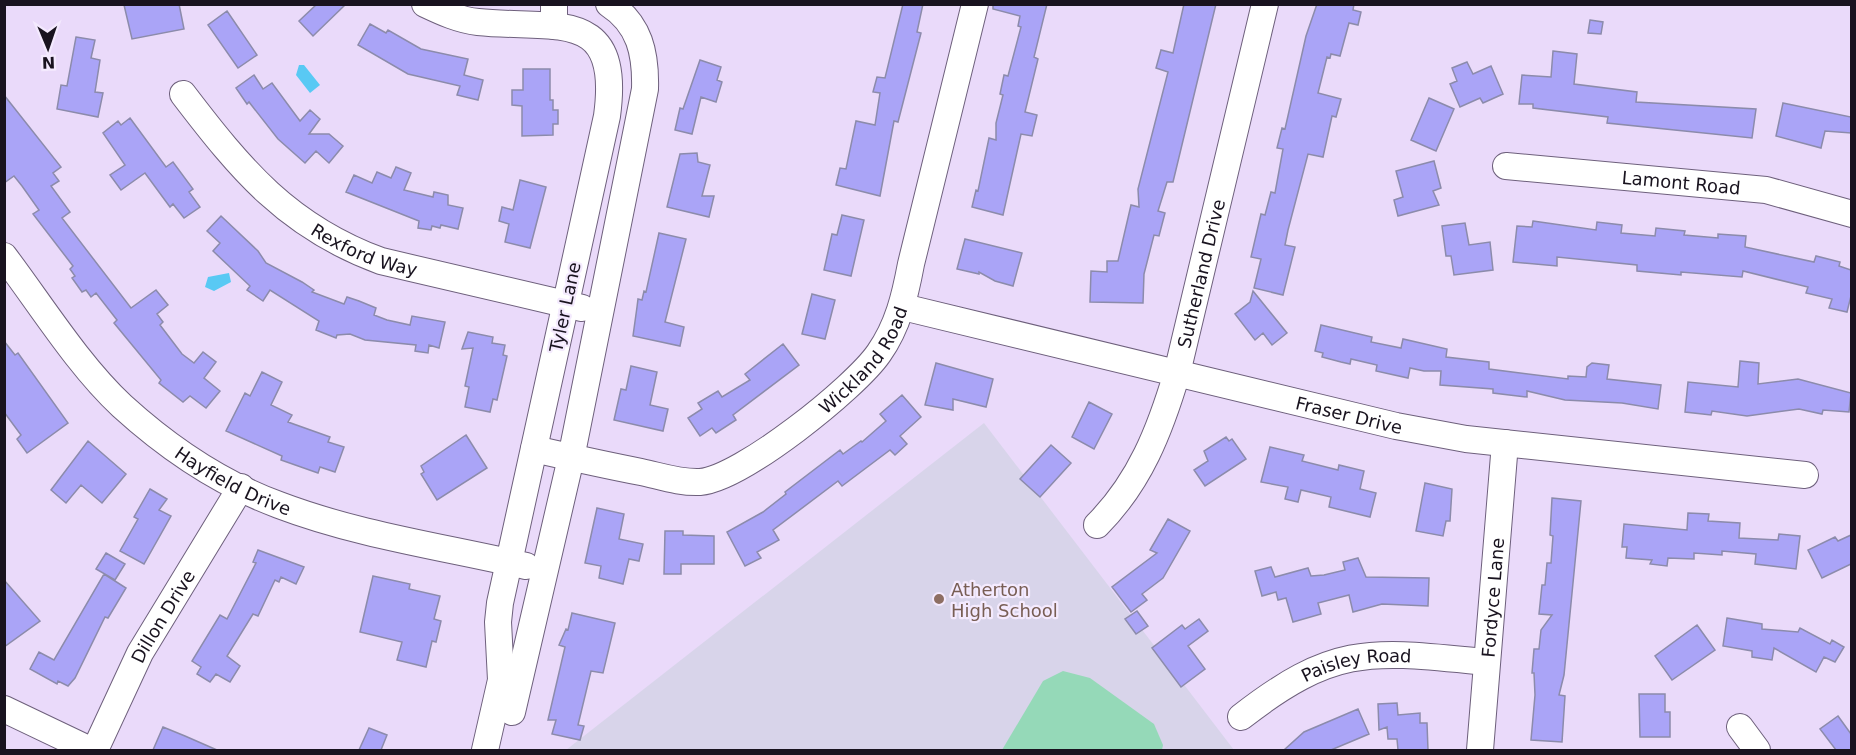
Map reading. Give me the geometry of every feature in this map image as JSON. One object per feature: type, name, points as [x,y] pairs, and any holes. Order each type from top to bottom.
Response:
[{"type":"street","name":"Tyler Lane","points":[[425,4],[447,15],[476,21],[554,15],[582,31],[603,49],[610,95],[498,622],[501,680],[494,750]]},
{"type":"street","name":"Tyler Lane","points":[[494,750],[544,570],[571,458],[645,89],[646,68],[639,39],[632,24],[609,4]]},
{"type":"street","name":"Wickland Road","points":[[534,449],[698,482],[725,476],[812,416],[852,383],[881,351],[903,307],[911,264],[975,4]]},
{"type":"street","name":"Sutherland Drive","points":[[1097,525],[1115,507],[1146,459],[1163,417],[1177,373],[1265,4]]},
{"type":"street","name":"Rexford Way","points":[[183,94],[227,151],[259,187],[303,221],[352,251],[381,261],[600,313]]},
{"type":"street","name":"Lamont Road","points":[[1506,166],[1766,190],[1851,214]]},
{"type":"street","name":"Hayfield Drive","points":[[4,256],[90,370],[121,405],[159,437],[194,462],[241,487],[304,514],[544,570]]},
{"type":"street","name":"Fraser Drive","points":[[903,307],[1396,426],[1505,444],[1805,475]]},
{"type":"street","name":"Fordyce Lane","points":[[1480,750],[1505,444]]},
{"type":"street","name":"Dillon Drive","points":[[95,750],[140,653],[241,487]]},
{"type":"street","name":"Paisley Road","points":[[1241,717],[1279,687],[1317,668],[1342,659],[1394,653],[1486,662]]},
{"type":"street","points":[[4,709],[90,750]]},
{"type":"street","points":[[1740,727],[1757,750]]},
{"type":"shaded area","name":"Atherton High School","points":[[984,423],[1234,750],[566,750]]},
{"type":"green space","points":[[1063,671],[1090,678],[1154,724],[1163,745],[1162,750],[1002,750],[1043,681]]},
{"type":"water","points":[[299,65],[304,65],[320,85],[310,93],[296,75]]},
{"type":"water","points":[[229,273],[231,282],[214,291],[205,287],[208,277]]},
{"type":"building","points":[[179,4],[184,29],[132,39],[124,5]]},
{"type":"building","points":[[317,4],[346,4],[313,36],[299,21]]},
{"type":"building","points":[[903,4],[923,4],[917,32],[921,33],[898,122],[894,121],[880,196],[836,185],[840,168],[846,169],[856,121],[875,125],[880,93],[873,92],[877,77],[885,78]]},
{"type":"building","points":[[993,4],[1047,4],[1034,57],[1038,59],[1025,112],[1037,115],[1032,136],[1021,134],[1003,215],[972,207],[976,190],[978,191],[989,138],[996,140],[996,123],[1003,95],[1000,94],[1004,75],[1008,76],[1021,27],[1018,26],[1020,16],[993,9]]},
{"type":"building","points":[[1184,4],[1216,4],[1173,182],[1167,182],[1158,211],[1165,213],[1159,236],[1154,235],[1144,274],[1143,303],[1090,302],[1091,271],[1107,272],[1107,261],[1118,261],[1131,205],[1139,207],[1138,189],[1168,72],[1156,68],[1161,50],[1173,53]]},
{"type":"building","points":[[1317,4],[1354,4],[1353,10],[1361,12],[1358,25],[1349,23],[1340,56],[1331,54],[1330,58],[1327,57],[1318,93],[1341,99],[1336,117],[1332,116],[1323,157],[1308,154],[1285,245],[1295,247],[1283,295],[1254,288],[1261,259],[1251,257],[1261,214],[1265,215],[1271,192],[1275,193],[1283,149],[1277,148],[1282,128],[1285,129],[1306,36]]},
{"type":"building","points":[[227,11],[257,55],[238,68],[208,25]]},
{"type":"building","points":[[1590,20],[1603,22],[1601,34],[1588,33]]},
{"type":"building","points":[[370,24],[386,33],[388,30],[421,49],[468,59],[464,75],[483,80],[478,100],[457,95],[460,86],[408,74],[358,45]]},
{"type":"building","points":[[76,37],[95,40],[91,58],[100,60],[95,92],[103,93],[98,117],[57,109],[61,85],[67,86]]},
{"type":"building","points":[[1553,51],[1577,54],[1574,84],[1637,92],[1636,102],[1756,109],[1752,138],[1607,123],[1608,117],[1533,108],[1533,104],[1519,104],[1522,75],[1551,77]]},
{"type":"building","points":[[700,60],[721,67],[717,80],[722,82],[716,102],[701,97],[692,134],[675,130],[680,108],[683,109]]},
{"type":"building","points":[[1467,62],[1473,74],[1491,66],[1503,94],[1483,103],[1480,98],[1460,107],[1450,84],[1457,81],[1452,68]]},
{"type":"building","points":[[523,69],[550,69],[550,100],[553,100],[553,110],[558,110],[558,124],[553,124],[553,135],[522,136],[522,106],[512,105],[512,90],[523,90]]},
{"type":"building","points":[[254,75],[263,89],[272,83],[300,121],[310,110],[320,119],[309,134],[329,134],[343,146],[329,163],[316,151],[305,163],[278,139],[249,102],[247,104],[236,88]]},
{"type":"building","points":[[4,95],[61,167],[53,173],[59,181],[51,186],[70,212],[62,218],[131,308],[156,290],[168,305],[157,314],[163,322],[160,325],[182,354],[194,363],[203,352],[216,362],[204,378],[220,391],[206,408],[190,396],[183,402],[159,383],[161,380],[114,323],[117,320],[96,293],[91,297],[86,290],[82,292],[72,278],[75,276],[70,269],[73,266],[33,214],[39,210],[22,186],[14,176],[4,183]]},
{"type":"building","points":[[1429,98],[1454,109],[1436,151],[1411,140]]},
{"type":"building","points":[[1783,103],[1851,117],[1851,133],[1825,131],[1821,148],[1776,136]]},
{"type":"building","points":[[130,118],[166,167],[173,162],[193,189],[189,192],[200,207],[184,218],[173,204],[170,207],[145,173],[121,190],[110,175],[125,165],[103,133],[118,121],[121,125]]},
{"type":"building","points":[[697,153],[698,162],[710,165],[702,196],[714,196],[709,217],[667,207],[680,154]]},
{"type":"building","points":[[1434,161],[1441,188],[1433,191],[1439,205],[1398,216],[1394,200],[1403,197],[1396,171]]},
{"type":"building","points":[[396,167],[411,173],[404,190],[433,197],[434,192],[448,195],[448,205],[463,208],[458,229],[441,225],[440,228],[432,226],[431,230],[418,228],[419,221],[346,192],[354,175],[372,183],[377,172],[391,178]]},
{"type":"building","points":[[520,180],[546,187],[530,248],[505,242],[509,224],[499,221],[502,207],[513,210]]},
{"type":"building","points":[[842,215],[864,220],[851,276],[824,270],[832,234],[837,235]]},
{"type":"building","points":[[221,216],[258,251],[266,263],[302,282],[314,290],[312,292],[344,304],[347,297],[359,301],[376,308],[374,315],[387,320],[410,325],[412,316],[445,322],[439,348],[429,345],[428,353],[415,351],[416,345],[365,340],[350,334],[337,335],[336,338],[316,330],[319,321],[270,290],[263,301],[247,290],[250,286],[213,251],[220,243],[207,231]]},
{"type":"building","points":[[1533,221],[1596,230],[1597,222],[1622,225],[1621,233],[1655,236],[1656,228],[1685,231],[1684,235],[1718,238],[1718,234],[1746,236],[1745,247],[1814,262],[1816,256],[1840,262],[1839,266],[1851,270],[1851,296],[1847,312],[1829,308],[1832,299],[1806,293],[1808,287],[1743,271],[1742,277],[1681,272],[1681,275],[1637,271],[1637,265],[1557,257],[1557,266],[1513,262],[1517,226],[1532,227]]},
{"type":"building","points":[[1465,223],[1469,245],[1490,242],[1493,270],[1454,275],[1451,256],[1446,256],[1442,226]]},
{"type":"building","points":[[659,233],[686,239],[665,322],[684,327],[680,346],[633,336],[638,299],[642,300],[644,291],[646,292]]},
{"type":"building","points":[[965,239],[1022,253],[1013,286],[995,281],[979,272],[979,274],[957,269]]},
{"type":"building","points":[[1253,291],[1287,333],[1272,345],[1263,333],[1255,340],[1235,314],[1250,302]]},
{"type":"building","points":[[812,294],[835,300],[825,339],[802,334]]},
{"type":"building","points":[[1321,325],[1372,337],[1371,342],[1401,348],[1403,339],[1447,349],[1446,357],[1489,362],[1489,369],[1568,379],[1568,376],[1586,377],[1587,367],[1592,363],[1609,365],[1607,379],[1661,385],[1658,409],[1622,403],[1565,400],[1527,391],[1527,397],[1493,393],[1493,389],[1440,385],[1441,371],[1410,368],[1408,378],[1376,371],[1377,365],[1351,359],[1350,364],[1322,357],[1323,353],[1315,351]]},
{"type":"building","points":[[468,332],[493,337],[492,343],[505,345],[503,355],[507,356],[497,400],[493,399],[490,412],[465,407],[469,387],[465,386],[473,348],[462,349]]},
{"type":"building","points":[[4,341],[15,355],[18,353],[68,423],[27,453],[17,439],[21,435],[4,412]]},
{"type":"building","points":[[783,344],[799,365],[733,415],[736,420],[716,433],[712,428],[700,436],[688,418],[702,409],[698,403],[718,391],[722,397],[750,380],[745,374]]},
{"type":"building","points":[[1740,361],[1759,363],[1758,384],[1798,379],[1851,393],[1849,412],[1823,410],[1822,414],[1799,409],[1747,416],[1712,411],[1711,415],[1685,412],[1688,382],[1738,387]]},
{"type":"building","points":[[936,363],[993,379],[986,407],[953,399],[953,410],[925,405]]},
{"type":"building","points":[[631,366],[657,372],[650,405],[668,409],[663,431],[614,420],[621,389],[626,390]]},
{"type":"building","points":[[262,372],[282,382],[271,405],[292,415],[288,422],[330,437],[328,442],[344,447],[335,472],[320,467],[318,473],[281,460],[282,456],[226,431],[245,393],[250,396]]},
{"type":"building","points":[[902,395],[921,417],[900,436],[907,444],[895,455],[890,450],[842,486],[838,481],[773,530],[779,540],[757,552],[761,558],[745,566],[727,532],[763,512],[840,450],[843,454],[862,442],[886,421],[880,414]]},
{"type":"building","points":[[1089,402],[1112,414],[1094,449],[1072,437]]},
{"type":"building","points":[[466,435],[487,468],[437,500],[421,474],[424,472],[421,466]]},
{"type":"building","points":[[1226,437],[1229,441],[1232,439],[1246,459],[1205,486],[1194,470],[1208,461],[1204,451]]},
{"type":"building","points":[[88,441],[126,474],[102,503],[81,485],[66,503],[51,490]]},
{"type":"building","points":[[1051,445],[1071,463],[1040,497],[1020,479]]},
{"type":"building","points":[[1270,447],[1304,455],[1302,461],[1338,470],[1339,465],[1364,471],[1360,489],[1376,493],[1370,517],[1329,507],[1331,497],[1301,490],[1298,502],[1285,499],[1288,487],[1261,482]]},
{"type":"building","points":[[1425,483],[1452,489],[1450,521],[1446,521],[1443,536],[1416,531]]},
{"type":"building","points":[[150,489],[167,499],[159,510],[171,516],[144,564],[120,551],[138,519],[134,517]]},
{"type":"building","points":[[1552,498],[1581,501],[1564,675],[1559,695],[1565,696],[1562,742],[1531,740],[1535,695],[1534,673],[1532,673],[1534,649],[1539,649],[1541,630],[1552,615],[1539,614],[1547,563],[1551,563]]},
{"type":"building","points":[[597,508],[624,514],[619,539],[643,544],[639,561],[629,559],[623,584],[599,578],[601,566],[585,563]]},
{"type":"building","points":[[1688,513],[1709,514],[1708,521],[1740,523],[1739,538],[1778,540],[1779,534],[1800,536],[1796,569],[1755,564],[1756,554],[1722,551],[1722,555],[1694,553],[1694,559],[1668,558],[1667,566],[1650,564],[1652,560],[1626,558],[1627,547],[1622,547],[1624,524],[1687,530]]},
{"type":"building","points":[[1168,519],[1190,531],[1163,578],[1142,594],[1147,600],[1131,612],[1112,587],[1157,553],[1150,550]]},
{"type":"building","points":[[665,531],[683,531],[683,535],[714,536],[714,564],[681,564],[681,574],[664,574]]},
{"type":"building","points":[[1851,535],[1851,564],[1822,578],[1808,550],[1835,537],[1838,541]]},
{"type":"building","points":[[258,550],[304,567],[296,584],[281,577],[279,582],[275,580],[258,616],[253,614],[227,656],[240,666],[230,682],[216,674],[210,682],[197,674],[201,667],[192,661],[220,615],[227,619],[256,563],[253,562]]},
{"type":"building","points":[[106,553],[125,564],[115,580],[96,569]]},
{"type":"building","points":[[1358,558],[1366,577],[1429,578],[1428,606],[1382,604],[1353,612],[1349,595],[1318,603],[1321,614],[1293,622],[1286,598],[1278,600],[1276,592],[1262,596],[1255,571],[1271,567],[1275,577],[1308,568],[1311,576],[1324,575],[1345,570],[1343,562]]},
{"type":"building","points":[[104,574],[126,588],[108,618],[105,617],[75,678],[68,686],[58,681],[57,684],[30,669],[39,652],[54,660]]},
{"type":"building","points":[[373,576],[410,584],[409,589],[440,596],[434,619],[441,621],[436,642],[432,641],[426,667],[397,660],[402,642],[360,632]]},
{"type":"building","points":[[4,580],[40,621],[4,647]]},
{"type":"building","points":[[1137,611],[1148,626],[1136,634],[1125,619]]},
{"type":"building","points":[[572,613],[615,623],[603,673],[591,671],[578,725],[584,726],[580,740],[552,734],[556,720],[548,720],[565,647],[559,645],[566,629],[568,630]]},
{"type":"building","points":[[1727,618],[1762,624],[1762,629],[1798,632],[1800,628],[1830,644],[1832,640],[1844,647],[1835,662],[1824,657],[1816,672],[1774,648],[1772,660],[1752,657],[1752,651],[1723,646]]},
{"type":"building","points":[[1199,619],[1208,631],[1188,646],[1205,669],[1181,687],[1152,648],[1182,625],[1185,629]]},
{"type":"building","points":[[1697,625],[1715,650],[1672,680],[1655,656]]},
{"type":"building","points":[[1639,694],[1665,694],[1665,712],[1670,712],[1670,737],[1640,737]]},
{"type":"building","points":[[1397,703],[1398,715],[1420,713],[1420,723],[1427,723],[1428,750],[1398,750],[1397,739],[1388,739],[1387,727],[1379,730],[1378,704]]},
{"type":"building","points":[[1358,709],[1369,734],[1331,750],[1284,750],[1304,732]]},
{"type":"building","points":[[1838,716],[1851,734],[1851,750],[1836,750],[1820,729]]},
{"type":"building","points":[[163,727],[185,736],[217,750],[153,750]]},
{"type":"building","points":[[369,728],[387,735],[381,750],[359,750]]},
{"type":"place","name":"Atherton High School","points":[[939,599]]}]
